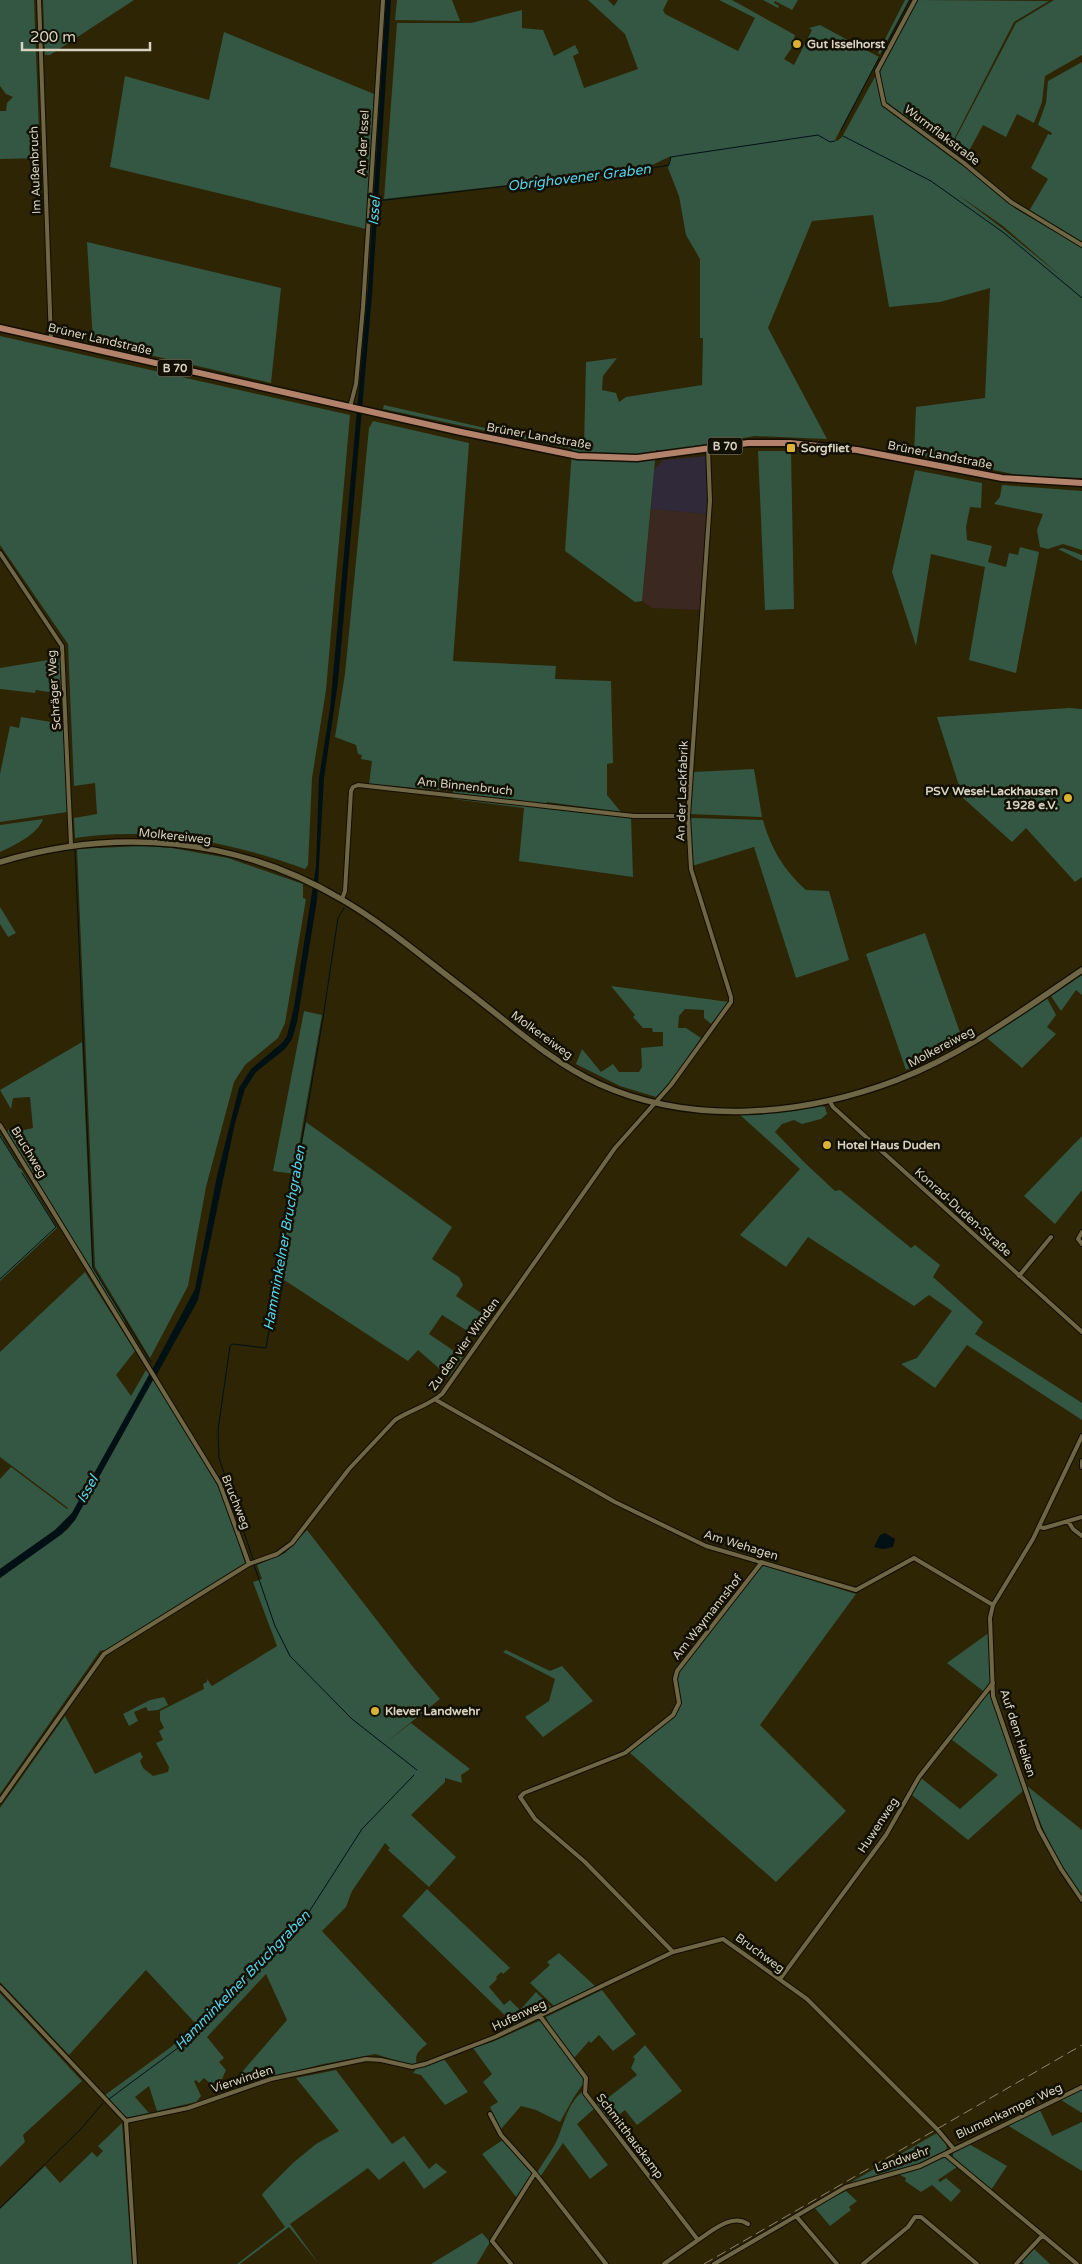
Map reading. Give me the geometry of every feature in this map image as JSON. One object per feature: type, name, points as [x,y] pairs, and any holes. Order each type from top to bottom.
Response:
[{"type":"main road","name":"Brüner Landstraße","points":[[0,328],[366,411],[578,456],[637,458],[765,442],[816,444],[1002,478],[1082,483]]},
{"type":"main road","name":"Molkereiweg","points":[[0,862],[71,845],[111,841],[143,841],[202,848],[256,861],[310,882],[342,899],[371,918],[560,1061],[596,1082],[655,1103],[697,1110],[748,1111],[786,1108],[829,1100],[898,1080],[944,1058],[981,1037],[1082,970]]},
{"type":"street","name":"Im Außenbruch","points":[[39,0],[51,340]]},
{"type":"street","name":"An der Issel","points":[[352,407],[363,307],[383,0]]},
{"type":"street","name":"Wurmflakstraße","points":[[915,0],[877,71],[884,104],[964,163],[1011,202],[1082,245]]},
{"type":"street","name":"An der Lackfabrik","points":[[655,1103],[731,1002],[691,869],[688,816],[710,501],[708,448]]},
{"type":"street","name":"Schräger Weg","points":[[0,553],[62,646],[71,845]]},
{"type":"street","name":"Am Binnenbruch","points":[[342,899],[345,891],[350,791],[358,785],[634,816],[688,816]]},
{"type":"street","name":"Konrad-Duden-Straße","points":[[829,1100],[839,1113],[1082,1332]]},
{"type":"street","name":"Zu den vier Winden","points":[[249,1564],[277,1554],[292,1543],[349,1469],[395,1420],[436,1400],[442,1394],[615,1148],[655,1103]]},
{"type":"street","name":"Bruchweg","points":[[0,1125],[220,1484],[249,1564]]},
{"type":"street","points":[[1082,1232],[1078,1239],[1082,1244]]},
{"type":"street","points":[[1019,1276],[1051,1237]]},
{"type":"street","name":"Am Wehagen","points":[[436,1400],[615,1502],[706,1546],[856,1590],[914,1558],[992,1605]]},
{"type":"street","name":"Auf dem Heiken","points":[[1082,1436],[1038,1527],[992,1605],[990,1618],[993,1696],[1040,1829],[1061,1869],[1082,1900]]},
{"type":"street","points":[[1082,1461],[1082,1467]]},
{"type":"street","points":[[1038,1527],[1044,1528],[1082,1517]]},
{"type":"street","points":[[1068,1521],[1073,1529],[1082,1536]]},
{"type":"street","name":"Am Waymannshof","points":[[672,1952],[585,1862],[535,1819],[521,1800],[521,1795],[626,1753],[672,1715],[680,1703],[675,1679],[678,1672],[762,1562]]},
{"type":"street","points":[[0,1801],[104,1654],[249,1564]]},
{"type":"street","name":"Huwenweg","points":[[780,1980],[886,1835],[919,1777],[992,1682]]},
{"type":"street","name":"Bruchweg","points":[[672,1952],[724,1939],[807,1999],[932,2123],[953,2148]]},
{"type":"street","name":"Hufenweg","points":[[366,2059],[381,2060],[404,2066],[418,2066],[495,2037],[672,1952]]},
{"type":"street","points":[[0,1987],[126,2121],[135,2264]]},
{"type":"street","name":"Schmitthauskamp","points":[[540,2016],[586,2078],[585,2093],[698,2240]]},
{"type":"street","name":"Vierwinden","points":[[126,2121],[188,2108],[271,2079],[366,2059]]},
{"type":"street","name":"Blumenkamper Weg","points":[[945,2154],[953,2148],[1082,2087]]},
{"type":"street","points":[[490,2114],[501,2134],[535,2173],[606,2264]]},
{"type":"street","name":"Landwehr","points":[[714,2264],[846,2188],[920,2166],[945,2154],[1076,2264]]},
{"type":"street","points":[[511,2264],[492,2241],[535,2173]]},
{"type":"street","points":[[796,2216],[837,2264]]},
{"type":"street","points":[[863,2264],[908,2227],[915,2217],[921,2217],[977,2264]]},
{"type":"street","points":[[664,2264],[720,2225],[743,2221],[748,2224]]},
{"type":"street","points":[[1016,2264],[1042,2236]]},
{"type":"shaded area","points":[[707,456],[707,514],[651,509],[654,470],[663,460]]},
{"type":"shaded area","points":[[651,509],[707,514],[700,610],[652,608],[642,601]]},
{"type":"green space","points":[[0,0],[34,0],[40,158],[0,159],[0,111],[6,111],[7,103],[13,97],[6,94],[0,86]]},
{"type":"green space","points":[[43,0],[134,0],[50,55],[45,55]]},
{"type":"green space","points":[[397,0],[452,0],[460,21],[395,20]]},
{"type":"green space","points":[[588,0],[608,0],[614,6],[618,0],[668,0],[663,10],[665,14],[738,51],[755,18],[719,0],[732,0],[795,35],[791,49],[784,59],[794,65],[812,30],[809,28],[820,25],[879,57],[835,140],[837,141],[842,137],[876,75],[881,103],[967,167],[1016,209],[1047,227],[1048,222],[1029,211],[1048,179],[1031,168],[1048,134],[1051,135],[1052,133],[1038,125],[1046,103],[1048,81],[1082,62],[1082,478],[1023,476],[914,454],[916,407],[985,398],[990,288],[940,302],[889,307],[873,215],[812,221],[768,328],[827,439],[755,436],[667,451],[656,450],[642,601],[635,602],[565,551],[572,449],[383,409],[384,405],[494,430],[584,447],[586,362],[617,358],[603,376],[602,390],[616,393],[619,402],[626,397],[702,385],[703,338],[700,338],[700,259],[686,235],[679,196],[668,168],[671,156],[646,168],[630,171],[384,199],[397,23],[471,23],[522,10],[522,28],[543,30],[554,56],[575,45],[579,53],[573,56],[584,88],[638,69],[625,34]],"holes":[[[957,194],[1003,226],[1062,277]]]},
{"type":"green space","points":[[763,0],[798,0],[792,10],[775,1],[774,3],[779,6],[778,8]]},
{"type":"green space","points":[[905,0],[909,0],[880,54],[878,53]]},
{"type":"green space","points":[[917,0],[1049,1],[1014,22],[949,149],[885,101],[880,74],[881,67]]},
{"type":"green space","points":[[1054,0],[1082,0],[1082,55],[1045,76],[1042,102],[1034,123],[1017,114],[1006,137],[983,125],[964,160],[950,149],[1016,23]]},
{"type":"green space","points":[[224,32],[374,94],[366,229],[110,167],[125,76],[209,100]]},
{"type":"green space","points":[[87,242],[281,288],[271,383],[93,342]]},
{"type":"green space","points":[[0,336],[350,415],[326,690],[312,778],[308,865],[305,869],[277,859],[221,844],[163,835],[134,834],[75,838],[74,818],[97,814],[95,783],[74,786],[68,644],[0,545]]},
{"type":"green space","points":[[373,421],[469,443],[453,661],[556,666],[555,679],[611,681],[613,763],[607,764],[607,795],[621,812],[547,802],[546,806],[631,817],[633,877],[519,861],[524,808],[453,799],[453,791],[369,784],[372,761],[361,759],[362,755],[358,754],[356,745],[335,737],[345,674],[369,428]]},
{"type":"green space","points":[[758,451],[791,451],[794,609],[765,610]]},
{"type":"green space","points":[[915,470],[982,483],[981,508],[970,507],[966,527],[967,540],[992,546],[988,562],[1006,567],[1009,553],[1018,555],[1020,547],[1039,552],[1016,673],[969,660],[985,567],[931,554],[916,646],[892,572]]},
{"type":"green space","points":[[1002,485],[1082,491],[1082,550],[1063,544],[1048,549],[1040,547],[1037,530],[1043,514],[994,504],[1000,497]]},
{"type":"green space","points":[[1063,548],[1082,555],[1082,561],[1058,549]]},
{"type":"green space","points":[[60,658],[61,694],[36,690],[35,693],[0,689],[0,668]]},
{"type":"green space","points":[[1069,708],[1082,709],[1082,877],[1075,882],[1026,828],[1012,842],[963,798],[937,717]]},
{"type":"green space","points":[[21,717],[63,724],[67,812],[0,822],[0,774],[10,726],[19,728]]},
{"type":"green space","points":[[754,769],[762,817],[690,814],[693,772]]},
{"type":"green space","points":[[43,819],[31,834],[0,852],[0,825]]},
{"type":"green space","points":[[690,819],[763,820],[774,850],[798,882],[806,890],[829,891],[849,960],[796,978],[754,847],[692,866]]},
{"type":"green space","points":[[142,846],[172,848],[228,858],[303,884],[303,898],[306,899],[285,1023],[278,1038],[245,1065],[234,1082],[206,1187],[188,1286],[150,1358],[95,1267],[77,849]]},
{"type":"green space","points":[[0,907],[16,933],[8,937],[0,924]]},
{"type":"green space","points":[[925,933],[963,1041],[906,1070],[866,954]]},
{"type":"green space","points":[[1082,975],[1082,995],[1076,990],[1061,1011],[1051,996]]},
{"type":"green space","points":[[611,986],[729,1002],[711,1024],[704,1018],[704,1010],[685,1009],[679,1016],[678,1028],[686,1028],[701,1038],[671,1082],[656,1097],[620,1086],[576,1064],[582,1049],[601,1072],[613,1064],[619,1072],[639,1072],[642,1067],[641,1048],[663,1046],[663,1032],[653,1032],[652,1028],[643,1028],[633,1017],[635,1015]]},
{"type":"green space","points":[[1047,998],[1056,1015],[1047,1027],[1056,1034],[1022,1068],[987,1038]]},
{"type":"green space","points":[[304,1011],[322,1015],[294,1174],[273,1171]]},
{"type":"green space","points":[[82,1042],[92,1266],[124,1323],[7,1132],[9,1129],[11,1133],[33,1128],[30,1097],[13,1098],[11,1109],[0,1090]]},
{"type":"green space","points":[[825,1107],[827,1114],[821,1119],[802,1124],[794,1120],[782,1124],[775,1132],[835,1191],[840,1190],[911,1248],[915,1245],[940,1265],[933,1277],[983,1322],[975,1334],[1082,1403],[1082,1420],[967,1345],[935,1388],[901,1364],[917,1358],[952,1311],[929,1295],[914,1306],[808,1237],[786,1267],[740,1235],[800,1169],[740,1115]]},
{"type":"green space","points":[[306,1122],[452,1227],[432,1259],[459,1277],[463,1285],[456,1296],[490,1319],[477,1337],[442,1315],[429,1334],[463,1357],[449,1377],[418,1350],[408,1361],[278,1276]]},
{"type":"green space","points":[[0,1134],[57,1228],[0,1281]]},
{"type":"green space","points":[[1082,1136],[1082,1190],[1055,1224],[1024,1196]]},
{"type":"green space","points":[[85,1272],[135,1351],[116,1375],[131,1396],[146,1370],[150,1375],[72,1513],[55,1530],[0,1569],[0,1479],[11,1467],[68,1508],[0,1457],[0,1352]]},
{"type":"green space","points":[[154,1378],[222,1493],[245,1563],[106,1650],[100,1651],[0,1794],[0,1578],[68,1529],[75,1520]]},
{"type":"green space","points":[[307,1530],[440,1699],[385,1743],[411,1723],[470,1769],[461,1775],[462,1783],[445,1778],[445,1782],[411,1815],[456,1857],[429,1887],[388,1850],[390,1848],[385,1843],[352,1891],[346,1907],[322,1931],[427,2044],[417,2055],[417,2065],[411,2065],[375,2054],[319,2065],[252,2083],[242,2072],[287,2020],[266,1974],[207,2037],[224,2058],[219,2062],[226,2070],[222,2079],[212,2085],[204,2078],[199,2083],[196,2080],[194,2081],[201,2096],[196,2102],[157,2111],[149,2086],[135,2097],[149,2113],[125,2118],[105,2095],[171,2047],[196,2024],[146,1970],[69,2055],[0,1982],[0,1808],[65,1716],[95,1774],[140,1752],[143,1757],[140,1761],[143,1768],[153,1776],[168,1772],[169,1767],[156,1743],[163,1740],[159,1731],[164,1728],[160,1720],[160,1711],[204,1689],[203,1684],[207,1682],[207,1679],[212,1686],[277,1646],[253,1582],[262,1579],[257,1565],[285,1553]]},
{"type":"green space","points":[[762,1565],[856,1594],[760,1725],[846,1811],[776,1882],[629,1752],[679,1710],[679,1672]]},
{"type":"green space","points":[[990,1632],[991,1681],[983,1691],[947,1663]]},
{"type":"green space","points":[[506,1650],[550,1671],[562,1666],[593,1701],[543,1737],[525,1717],[549,1701],[555,1679],[503,1652]]},
{"type":"green space","points":[[987,1692],[992,1696],[1024,1790],[968,1840],[912,1795],[921,1778],[960,1809],[998,1775],[951,1739]]},
{"type":"green space","points":[[164,1697],[168,1705],[158,1710],[148,1711],[146,1707],[134,1712],[138,1721],[129,1726],[123,1714],[150,1700]]},
{"type":"green space","points":[[1027,1786],[1082,1830],[1082,1897],[1050,1843]]},
{"type":"green space","points":[[427,1889],[510,1968],[503,1974],[501,1972],[489,1987],[504,2005],[510,2000],[520,2010],[536,1992],[552,2008],[515,2025],[402,1916]]},
{"type":"green space","points":[[559,1953],[595,1986],[554,2006],[530,1983],[550,1965],[547,1962]]},
{"type":"green space","points":[[602,1990],[636,2034],[613,2051],[599,2035],[591,2043],[589,2041],[574,2058],[551,2028],[546,2017]]},
{"type":"green space","points":[[0,1993],[82,2081],[23,2135],[25,2142],[0,2167]]},
{"type":"green space","points":[[539,2021],[543,2022],[583,2075],[585,2081],[560,2122],[536,2110],[521,2106],[501,2129],[490,2107],[498,2102],[483,2082],[492,2074],[473,2048],[492,2042]]},
{"type":"green space","points":[[645,2045],[682,2091],[637,2125],[625,2110],[610,2122],[596,2104],[602,2099],[604,2101],[637,2075],[631,2068],[635,2059],[633,2057]]},
{"type":"green space","points":[[444,2059],[468,2092],[445,2105],[421,2075],[413,2073],[416,2069]]},
{"type":"green space","points":[[336,2070],[392,2144],[404,2136],[429,2169],[436,2163],[447,2172],[424,2189],[404,2161],[379,2180],[368,2168],[290,2224],[319,2264],[289,2227],[240,2264],[237,2264],[285,2227],[262,2195],[264,2192],[293,2163],[316,2144],[339,2131],[296,2078]]},
{"type":"green space","points":[[1082,2090],[1082,2113],[1061,2100]]},
{"type":"green space","points":[[582,2092],[595,2108],[577,2124],[608,2165],[590,2179],[563,2143],[540,2177],[537,2173],[555,2144],[573,2102]]},
{"type":"green space","points":[[1040,2110],[1052,2136],[1082,2122],[1082,2171],[1007,2125]]},
{"type":"green space","points":[[122,2123],[132,2264],[0,2264],[0,2209],[45,2166],[60,2183],[92,2152],[97,2157],[103,2151],[98,2146]]},
{"type":"green space","points":[[937,2133],[946,2143],[947,2148],[945,2151],[913,2166],[841,2188]]},
{"type":"green space","points":[[504,2139],[532,2173],[517,2198],[482,2154]]},
{"type":"green space","points":[[969,2144],[1007,2166],[991,2190],[953,2157],[953,2151]]},
{"type":"green space","points":[[943,2156],[957,2167],[938,2180],[940,2182],[946,2178],[961,2191],[951,2202],[932,2185],[921,2192],[905,2181],[906,2178],[898,2174],[922,2167]]},
{"type":"green space","points":[[846,2191],[857,2201],[849,2207],[851,2210],[830,2226],[814,2207]]},
{"type":"green space","points":[[482,2233],[490,2242],[477,2264],[431,2264]]},
{"type":"green space","points":[[1034,2249],[1050,2264],[1024,2264],[1022,2262]]},
{"type":"water","name":"Issel","points":[[386,0],[391,0],[372,295],[338,682],[324,778],[317,900],[297,1022],[292,1039],[285,1049],[256,1072],[245,1089],[235,1123],[198,1300],[156,1376],[152,1370],[195,1289],[217,1176],[239,1088],[251,1069],[283,1042],[287,1036],[294,1007],[316,867],[319,778],[330,709],[368,288]]},
{"type":"water","name":"Issel","points":[[150,1373],[154,1378],[75,1520],[62,1534],[0,1578],[0,1569],[55,1530],[72,1513]]},
{"type":"water","points":[[885,1533],[895,1539],[893,1547],[883,1549],[874,1547],[880,1535]]},
{"type":"waterway","name":"Obrighovener Graben","points":[[882,54],[910,0]]},
{"type":"waterway","name":"Obrighovener Graben","points":[[841,130],[879,58]]},
{"type":"waterway","name":"Obrighovener Graben","points":[[377,201],[630,172],[669,165],[671,157],[818,135],[830,142],[835,141]]},
{"type":"waterway","points":[[843,136],[931,181],[1004,233],[1082,298]]},
{"type":"waterway","points":[[75,849],[93,1268],[151,1362]]},
{"type":"waterway","name":"Hamminkelner Bruchgraben","points":[[253,1559],[219,1458],[218,1430],[230,1346],[233,1344],[266,1348],[323,1018],[338,918],[344,908]]},
{"type":"waterway","points":[[0,1136],[20,1168]]},
{"type":"waterway","points":[[0,1279],[56,1227],[22,1173]]},
{"type":"waterway","name":"Hamminkelner Bruchgraben","points":[[254,1565],[275,1626],[290,1656],[352,1719],[417,1770]]},
{"type":"waterway","name":"Hamminkelner Bruchgraben","points":[[109,2099],[186,2042],[307,1915],[362,1829],[414,1775]]},
{"type":"waterway","name":"Hamminkelner Bruchgraben","points":[[0,2208],[80,2130],[103,2103]]},
{"type":"railway","points":[[704,2264],[1082,2045]]},
{"type":"place","name":"Gut Isselhorst","points":[[797,44]]},
{"type":"place","name":"Sorgfliet","points":[[791,448]]},
{"type":"place","name":"PSV Wesel-Lackhausen 1928 e.V.","points":[[1068,798]]},
{"type":"place","name":"Hotel Haus Duden","points":[[827,1145]]},
{"type":"place","name":"Klever Landwehr","points":[[375,1711]]}]
